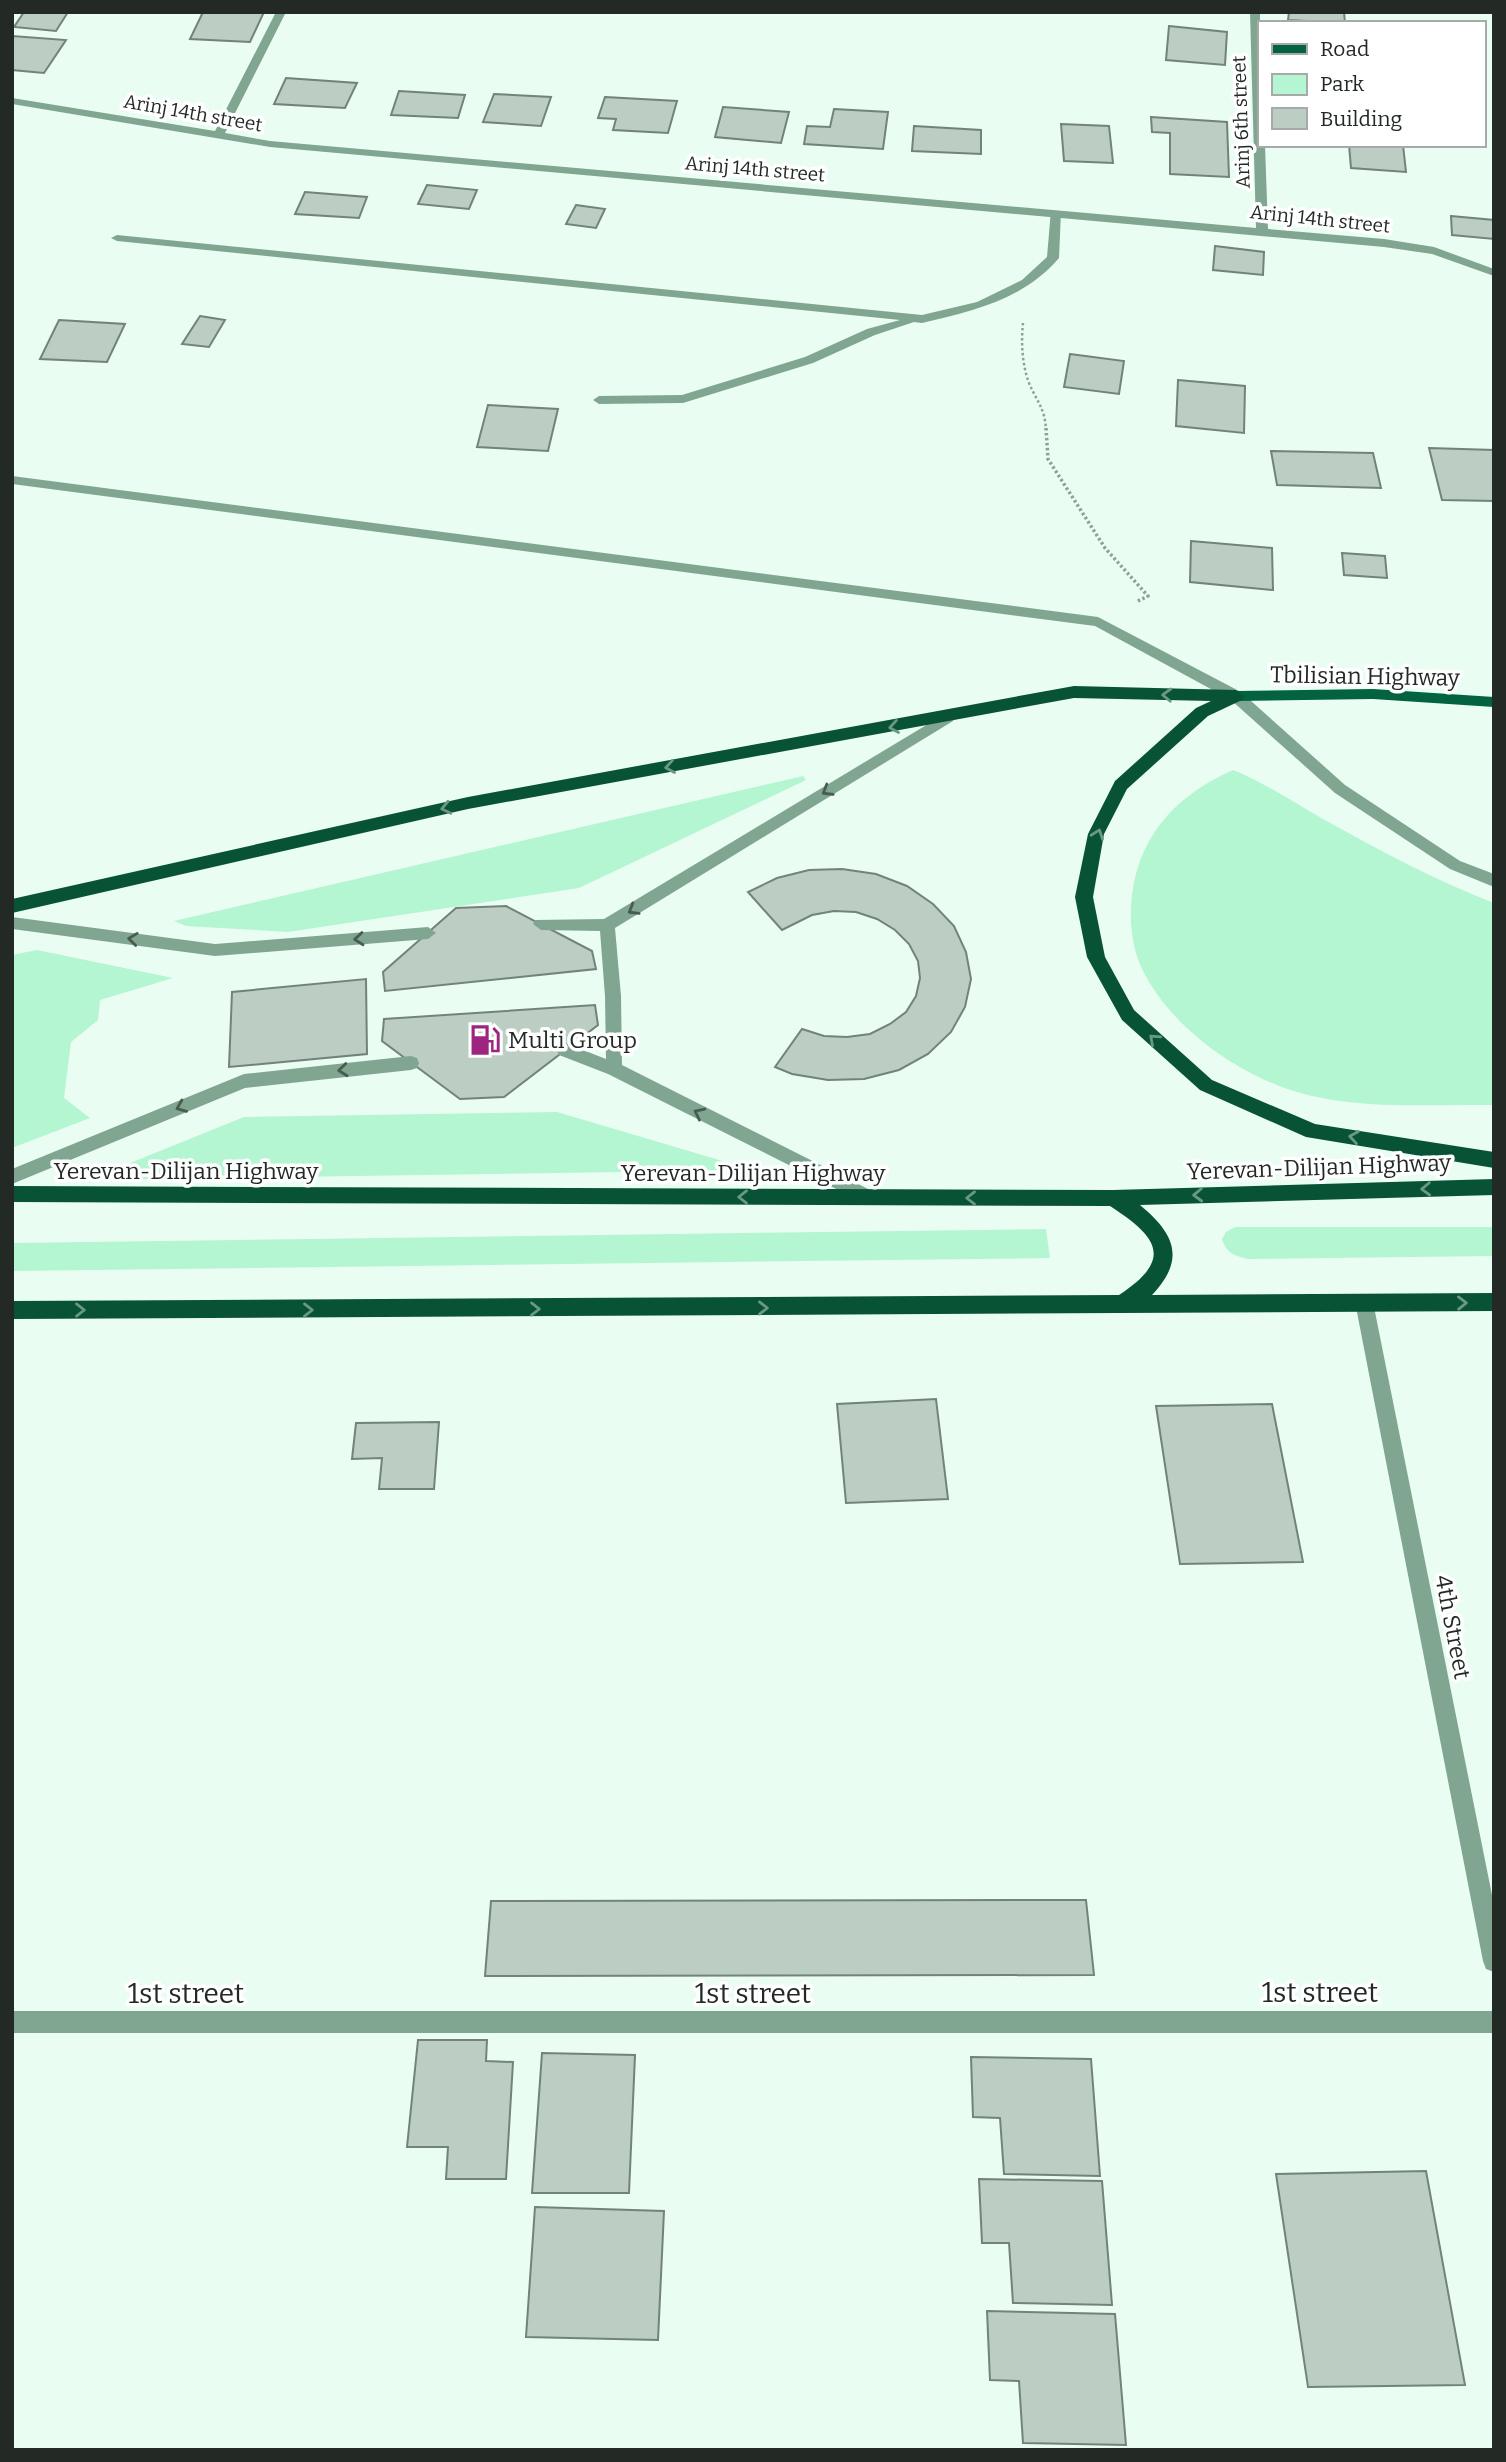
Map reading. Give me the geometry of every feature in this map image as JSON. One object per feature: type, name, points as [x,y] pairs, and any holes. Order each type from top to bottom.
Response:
[{"type":"highway","points":[[12,906],[468,803],[1074,692],[1236,696]]},
{"type":"highway","points":[[1236,696],[1202,712],[1121,785],[1096,834],[1084,897],[1096,957],[1128,1015],[1206,1085],[1313,1131],[1494,1160]]},
{"type":"highway","name":"Yerevan-Dilijan Highway","points":[[12,1194],[1113,1198],[1494,1187]]},
{"type":"highway","points":[[1113,1198],[1147,1220],[1164,1249],[1163,1266],[1156,1281],[1123,1304]]},
{"type":"highway","points":[[12,1310],[875,1308],[1494,1302]]},
{"type":"main road","name":"Tbilisian Highway","points":[[1236,696],[1373,694],[1494,702]]},
{"type":"street","points":[[219,134],[281,12]]},
{"type":"street","name":"Arinj 6th street","points":[[1255,12],[1258,105]]},
{"type":"street","name":"Arinj 14th street","points":[[12,101],[219,134],[270,145],[1262,230],[1434,251],[1494,273]]},
{"type":"street","name":"Arinj 6th street","points":[[1259,147],[1262,230]]},
{"type":"street","points":[[599,400],[683,399],[809,360],[871,332],[981,306],[1026,283],[1053,258],[1055,212]]},
{"type":"street","points":[[117,238],[922,319]]},
{"type":"street","points":[[12,480],[1098,622],[1236,696],[1340,789],[1455,865],[1494,881]]},
{"type":"street","points":[[541,924],[607,925],[948,717]]},
{"type":"street","points":[[12,923],[215,950],[428,933]]},
{"type":"street","points":[[607,925],[613,996],[614,1069]]},
{"type":"street","points":[[565,1050],[614,1069],[870,1198]]},
{"type":"street","points":[[12,1177],[244,1082],[411,1063]]},
{"type":"street","name":"4th Street","points":[[1364,1302],[1494,1961]]},
{"type":"street","name":"1st street","points":[[12,2022],[1494,2022]]},
{"type":"path","points":[[1026,283],[1021,347],[1029,383],[1045,412],[1048,459],[1105,548],[1148,596],[1098,622]]},
{"type":"green space","points":[[1233,770],[1407,864],[1494,903],[1494,1105],[1384,1105],[1303,1094],[1257,1076],[1218,1053],[1199,1039],[1167,1007],[1142,969],[1133,938],[1131,907],[1140,861],[1149,841],[1175,807],[1192,793]]},
{"type":"green space","points":[[803,776],[806,780],[579,888],[288,932],[186,926],[174,921]]},
{"type":"green space","points":[[37,950],[173,978],[100,1000],[98,1020],[71,1042],[64,1098],[90,1118],[12,1148],[12,955]]},
{"type":"green space","points":[[557,1112],[753,1170],[88,1180],[244,1117]]},
{"type":"green space","points":[[1235,1227],[1494,1227],[1494,1256],[1248,1259],[1232,1253],[1224,1244],[1222,1239],[1226,1232]]},
{"type":"green space","points":[[1046,1229],[1050,1258],[12,1271],[12,1243]]},
{"type":"building","points":[[24,12],[68,12],[56,31],[14,27]]},
{"type":"building","points":[[203,12],[264,12],[250,42],[190,39]]},
{"type":"building","points":[[1289,12],[1344,12],[1345,21],[1307,21],[1288,20]]},
{"type":"building","points":[[1169,26],[1227,32],[1225,65],[1166,60]]},
{"type":"building","points":[[12,36],[66,40],[44,73],[12,70]]},
{"type":"building","points":[[286,78],[357,83],[345,108],[274,104]]},
{"type":"building","points":[[399,91],[465,95],[458,118],[391,115]]},
{"type":"building","points":[[494,94],[551,97],[541,126],[483,122]]},
{"type":"building","points":[[605,97],[677,101],[668,133],[613,130],[616,119],[598,118]]},
{"type":"building","points":[[723,107],[789,112],[781,143],[715,137]]},
{"type":"building","points":[[834,109],[888,112],[883,149],[804,144],[807,126],[830,127]]},
{"type":"building","points":[[1151,117],[1227,122],[1229,177],[1170,174],[1170,133],[1152,132]]},
{"type":"building","points":[[1061,124],[1109,126],[1113,163],[1064,161]]},
{"type":"building","points":[[914,126],[981,130],[981,154],[912,151]]},
{"type":"building","points":[[1349,147],[1403,147],[1406,172],[1351,168]]},
{"type":"building","points":[[427,185],[477,190],[469,209],[418,204]]},
{"type":"building","points":[[305,192],[367,197],[359,218],[295,214]]},
{"type":"building","points":[[576,205],[605,209],[596,228],[566,224]]},
{"type":"building","points":[[1451,216],[1494,220],[1494,239],[1452,235]]},
{"type":"building","points":[[1215,246],[1264,252],[1263,275],[1213,270]]},
{"type":"building","points":[[200,316],[225,320],[209,347],[182,344]]},
{"type":"building","points":[[59,320],[125,324],[107,362],[40,359]]},
{"type":"building","points":[[1070,354],[1124,361],[1119,394],[1064,387]]},
{"type":"building","points":[[1178,380],[1245,386],[1244,433],[1176,426]]},
{"type":"building","points":[[488,405],[558,409],[548,451],[477,447]]},
{"type":"building","points":[[1429,448],[1494,450],[1494,501],[1442,500]]},
{"type":"building","points":[[1271,451],[1373,453],[1381,488],[1277,485]]},
{"type":"building","points":[[1191,541],[1272,548],[1273,590],[1190,582]]},
{"type":"building","points":[[1342,553],[1385,556],[1387,578],[1344,575]]},
{"type":"building","points":[[842,869],[876,874],[907,886],[933,904],[954,926],[966,952],[971,979],[965,1007],[951,1032],[928,1054],[899,1070],[864,1079],[828,1080],[792,1074],[775,1067],[802,1029],[824,1036],[847,1037],[870,1034],[890,1024],[906,1012],[916,996],[920,978],[918,961],[909,944],[895,930],[877,919],[856,912],[834,911],[812,915],[782,930],[748,892],[777,878],[809,870]]},
{"type":"building","points":[[506,906],[592,951],[596,969],[385,991],[383,972],[456,908]]},
{"type":"building","points":[[366,979],[367,1054],[229,1067],[232,992]]},
{"type":"building","points":[[595,1005],[598,1025],[504,1097],[460,1099],[382,1041],[384,1019]]},
{"type":"building","points":[[936,1399],[948,1499],[846,1503],[837,1404]]},
{"type":"building","points":[[1272,1404],[1303,1562],[1180,1564],[1156,1406]]},
{"type":"building","points":[[439,1422],[434,1489],[379,1489],[382,1458],[352,1459],[356,1423]]},
{"type":"building","points":[[1086,1900],[1094,1975],[485,1976],[491,1901]]},
{"type":"building","points":[[418,2040],[487,2040],[486,2061],[513,2062],[506,2179],[446,2179],[448,2147],[407,2147]]},
{"type":"building","points":[[542,2053],[635,2055],[629,2193],[532,2193]]},
{"type":"building","points":[[971,2057],[1091,2059],[1100,2176],[1004,2174],[1000,2118],[973,2117]]},
{"type":"building","points":[[1426,2171],[1465,2385],[1308,2387],[1276,2174]]},
{"type":"building","points":[[979,2179],[1102,2181],[1112,2305],[1013,2303],[1009,2243],[982,2243]]},
{"type":"building","points":[[535,2207],[664,2211],[658,2340],[526,2337]]},
{"type":"building","points":[[987,2311],[1115,2314],[1126,2445],[1023,2443],[1019,2381],[990,2380]]},
{"type":"place","name":"Multi Group","points":[[485,1040]]}]
